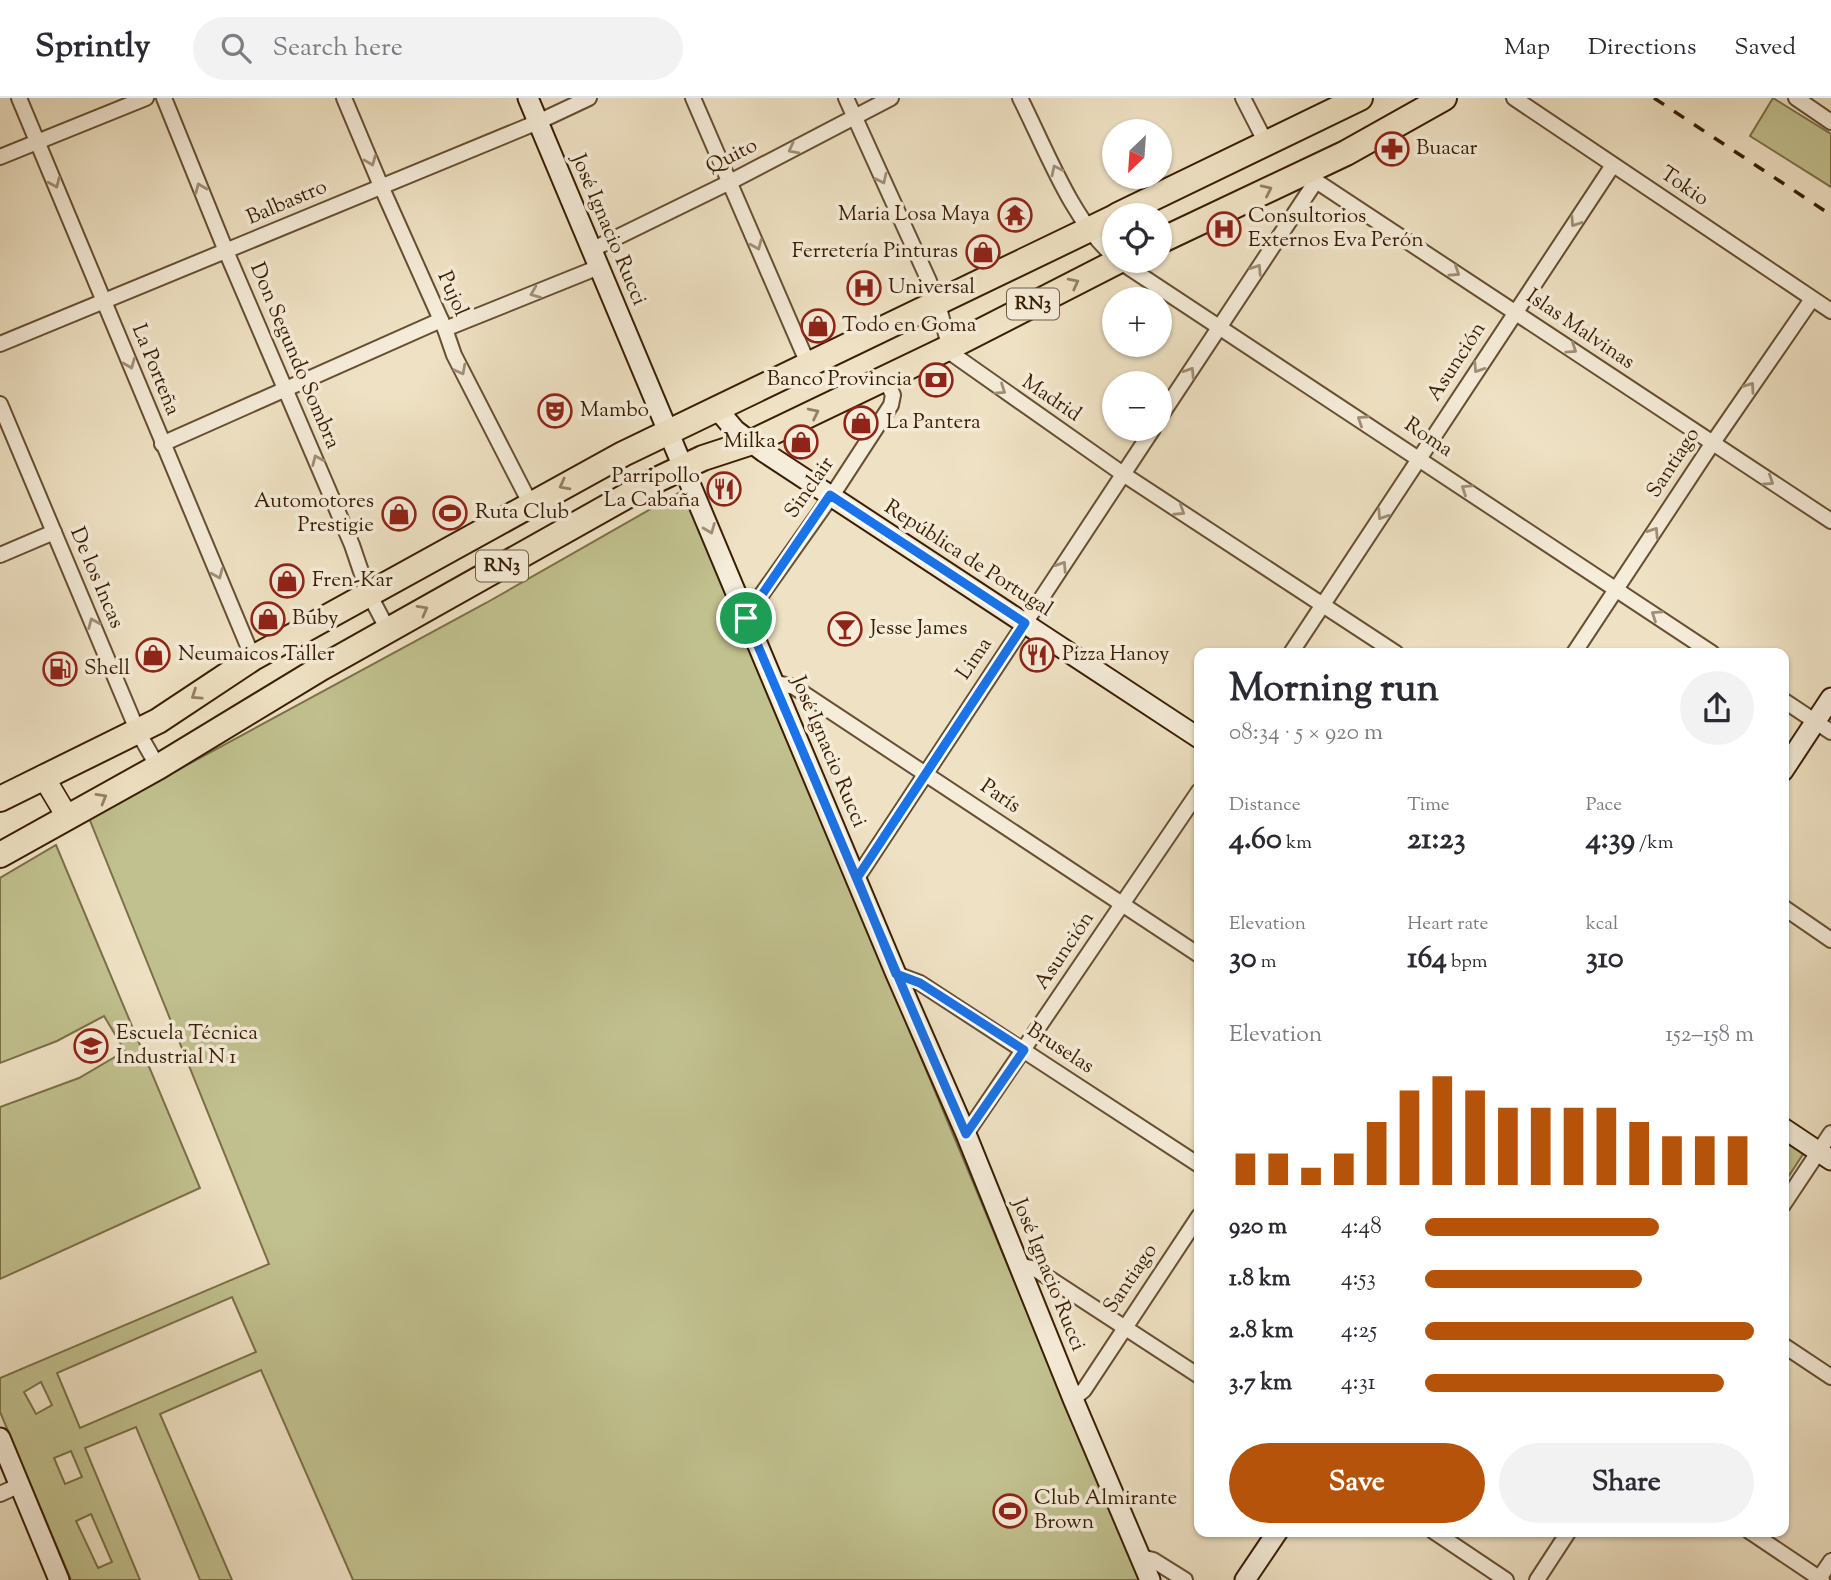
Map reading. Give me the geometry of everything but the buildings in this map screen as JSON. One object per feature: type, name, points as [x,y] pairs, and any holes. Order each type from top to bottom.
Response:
[{"type":"highway","name":"RN3","points":[[1143,203],[1360,98]]},
{"type":"highway","points":[[1172,236],[1313,175],[1346,153],[1444,98]]},
{"type":"highway","name":"RN3","points":[[0,799],[158,721],[253,657],[530,503],[668,431],[718,410],[1102,223]]},
{"type":"highway","name":"RN3","points":[[0,855],[158,767],[386,627],[648,484],[684,466],[752,442],[948,348],[1102,268]]},
{"type":"main road","points":[[43,776],[68,818]]},
{"type":"street","name":"La Porteña","points":[[19,98],[253,657]]},
{"type":"street","points":[[0,157],[146,98]]},
{"type":"street","name":"Don Segundo Sombra","points":[[163,98],[226,251],[287,388],[352,545],[368,592],[386,627]]},
{"type":"street","name":"Pujol","points":[[344,98],[454,355],[530,503]]},
{"type":"street","name":"José Ignacio Rucci","points":[[528,98],[896,974],[966,1134],[1073,1399],[1150,1580]]},
{"type":"street","name":"Balbastro","points":[[0,344],[538,122],[589,98]]},
{"type":"street","points":[[693,98],[809,366]]},
{"type":"street","points":[[846,98],[938,304],[948,348]]},
{"type":"street","name":"Quito","points":[[162,444],[287,388],[595,259],[730,182],[891,98]]},
{"type":"street","name":"Roma","points":[[1020,98],[1088,230],[1102,244]]},
{"type":"street","points":[[1243,98],[1266,143]]},
{"type":"street","name":"Tokio","points":[[1514,98],[1831,311]]},
{"type":"street","points":[[1796,98],[1831,122]]},
{"type":"street","name":"Asunción","points":[[1294,648],[1613,165]]},
{"type":"street","points":[[1172,399],[1313,175]]},
{"type":"street","name":"Islas Malvinas","points":[[1313,175],[1712,444],[1831,520]]},
{"type":"street","name":"Roma","points":[[1137,273],[1420,457],[1705,648]]},
{"type":"street","name":"Santiago","points":[[1577,648],[1812,299]]},
{"type":"street","name":"Madrid","points":[[948,348],[957,360],[1123,474],[1388,648]]},
{"type":"street","name":"Sinclair","points":[[746,618],[891,405],[893,395],[885,378]]},
{"type":"street","name":"De los Incas","points":[[0,404],[138,732],[158,767]]},
{"type":"street","name":"República de Portugal","points":[[718,410],[725,420],[752,442],[1194,735]]},
{"type":"street","name":"Lima","points":[[857,878],[1145,441]]},
{"type":"street","points":[[0,555],[54,532]]},
{"type":"street","name":"París","points":[[773,682],[794,687],[1194,952]]},
{"type":"street","points":[[1789,764],[1823,727],[1831,698]]},
{"type":"street","points":[[1789,704],[1823,727]]},
{"type":"street","name":"Asunción","points":[[966,1134],[1194,798]]},
{"type":"street","points":[[1789,911],[1831,940]]},
{"type":"street","name":"Bruselas","points":[[896,974],[920,983],[1194,1162]]},
{"type":"street","points":[[1789,1132],[1825,1156]]},
{"type":"street","points":[[1789,1198],[1825,1156],[1831,1133]]},
{"type":"street","name":"Santiago","points":[[1073,1399],[1084,1390],[1194,1223]]},
{"type":"street","points":[[1019,1265],[1035,1269],[1194,1373]]},
{"type":"street","points":[[1789,1349],[1831,1377]]},
{"type":"street","points":[[0,1438],[59,1580]]},
{"type":"street","points":[[0,1494],[20,1485]]},
{"type":"street","points":[[1245,1580],[1274,1537]]},
{"type":"street","points":[[1442,1537],[1506,1580]]},
{"type":"street","points":[[1537,1580],[1565,1537]]},
{"type":"street","points":[[1758,1537],[1820,1579],[1831,1561]]},
{"type":"street","points":[[1141,1558],[1153,1560],[1185,1580]]},
{"type":"green space","points":[[1773,98],[1831,134],[1831,187],[1750,136]]},
{"type":"green space","points":[[684,490],[1139,1580],[353,1580],[261,1370],[160,1414],[232,1580],[200,1580],[136,1427],[85,1448],[140,1580],[71,1580],[0,1412],[0,1378],[269,1264],[89,818],[486,603]],"holes":[[[232,1297],[256,1352],[80,1428],[57,1373]],[[41,1382],[52,1405],[36,1414],[24,1392]],[[71,1451],[82,1477],[65,1484],[54,1458]],[[91,1514],[112,1562],[98,1568],[76,1521]]]},
{"type":"green space","points":[[56,845],[200,1188],[0,1279],[0,1107],[79,1078],[125,1051],[104,1016],[57,1041],[0,1063],[0,878]]},
{"type":"green space","points":[[1789,1141],[1805,1151],[1789,1176]]},
{"type":"railway","points":[[1654,98],[1831,215]]},
{"type":"place","name":"Buacar","points":[[1392,149]]},
{"type":"place","name":"Maria Losa Maya","points":[[1015,215]]},
{"type":"place","name":"Consultorios Externos Eva Perón","points":[[1224,229]]},
{"type":"place","name":"Ferretería Pinturas","points":[[983,252]]},
{"type":"place","name":"Universal","points":[[864,288]]},
{"type":"place","name":"Todo en Goma","points":[[818,326]]},
{"type":"place","name":"Banco Provincia","points":[[936,380]]},
{"type":"place","name":"Mambo","points":[[555,411]]},
{"type":"place","name":"La Pantera","points":[[861,423]]},
{"type":"place","name":"Milka","points":[[801,442]]},
{"type":"place","name":"Parripollo La Cabaña","points":[[724,489]]},
{"type":"place","name":"Ruta Club","points":[[450,513]]},
{"type":"place","name":"Automotores Prestigie","points":[[399,514]]},
{"type":"place","name":"Fren-Kar","points":[[287,581]]},
{"type":"place","name":"Buby","points":[[268,619]]},
{"type":"place","name":"Jesse James","points":[[845,629]]},
{"type":"place","name":"Neumaicos Taller","points":[[153,655]]},
{"type":"place","name":"Pizza Hanoy","points":[[1037,655]]},
{"type":"place","name":"Shell","points":[[60,669]]},
{"type":"place","name":"Escuela Técnica Industrial N 1","points":[[91,1046]]},
{"type":"place","name":"Club Almirante Brown","points":[[1010,1511]]},
{"type":"route","points":[[746,618],[830,495],[1025,623],[857,878],[896,974],[920,983],[1024,1050],[966,1134],[896,974],[746,618]]}]
